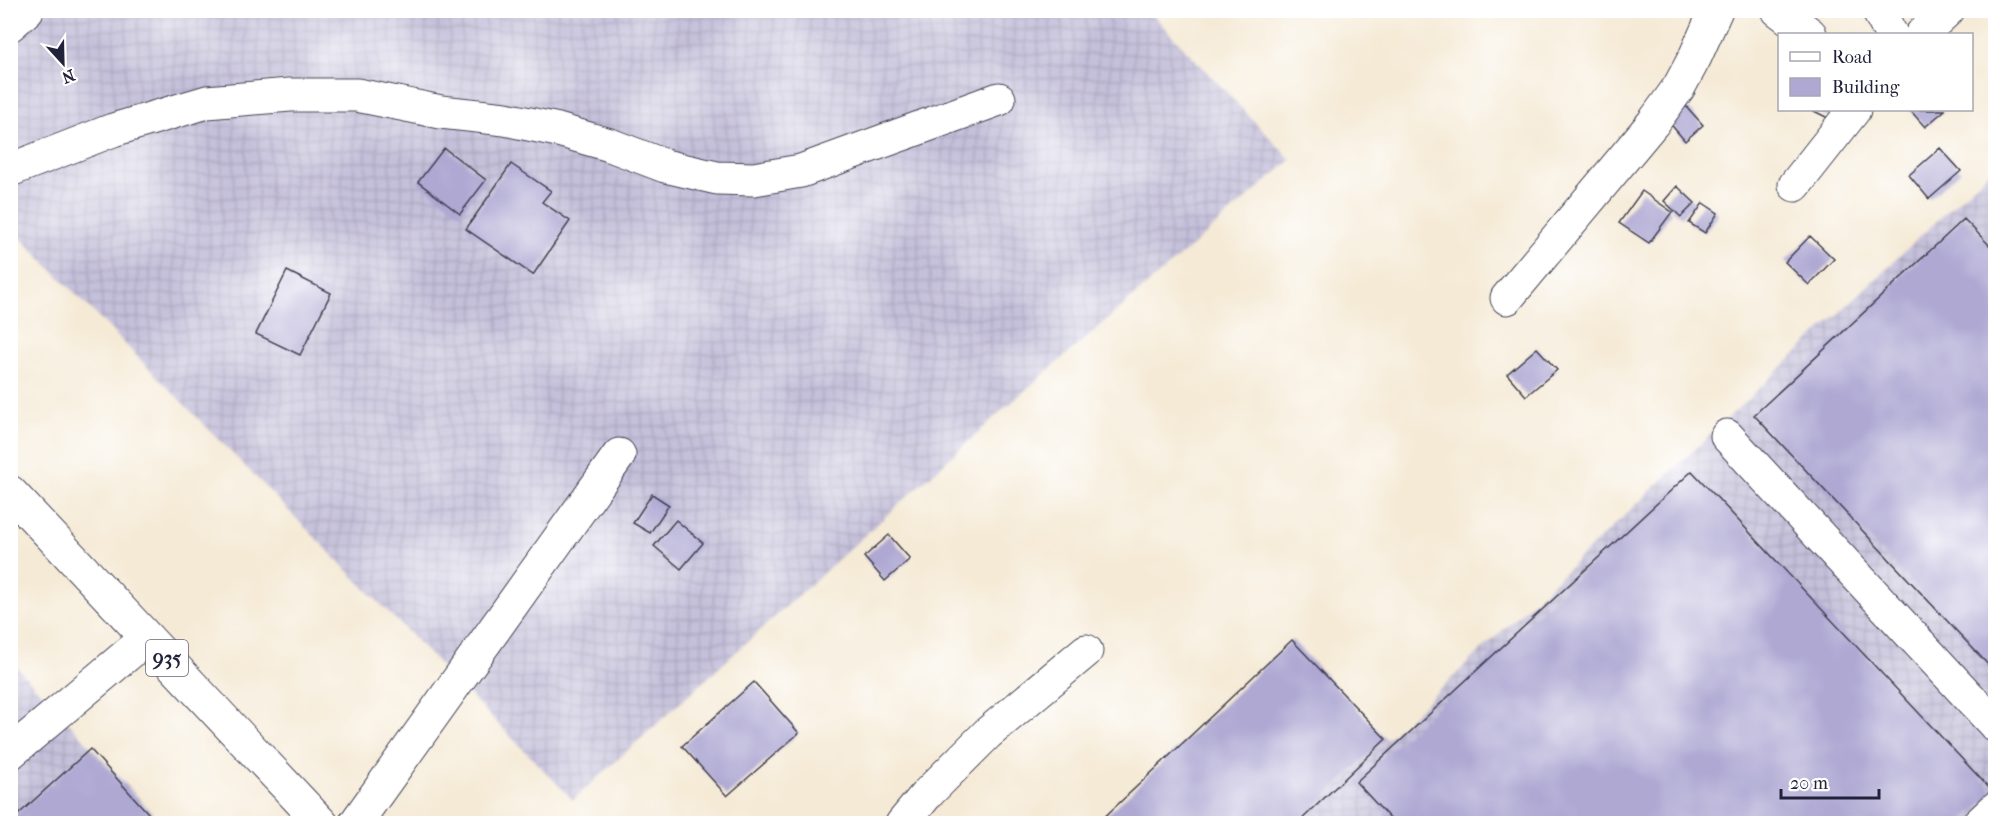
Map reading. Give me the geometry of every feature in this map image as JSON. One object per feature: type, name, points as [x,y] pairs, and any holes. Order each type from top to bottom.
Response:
[{"type":"street","points":[[10,26],[27,10]]},
{"type":"street","points":[[1507,298],[1653,123],[1679,87],[1716,10]]},
{"type":"street","points":[[1778,10],[1809,33]]},
{"type":"street","points":[[1878,10],[1890,33]]},
{"type":"street","points":[[1923,33],[1948,10]]},
{"type":"street","points":[[10,170],[113,130],[207,102],[290,95],[357,95],[441,112],[505,119],[558,130],[610,145],[665,166],[717,178],[754,179],[801,171],[999,99]]},
{"type":"street","points":[[1795,185],[1853,111]]},
{"type":"street","points":[[1727,436],[1995,726]]},
{"type":"street","points":[[355,824],[619,454]]},
{"type":"street","name":"935","points":[[10,492],[322,824]]},
{"type":"street","points":[[10,753],[147,638]]},
{"type":"street","points":[[902,824],[926,795],[988,733],[1086,651]]},
{"type":"street","points":[[1979,824],[1995,808]]},
{"type":"shaded area","points":[[10,11],[1149,11],[1291,160],[1005,408],[573,800],[11,228]]},
{"type":"shaded area","points":[[1995,166],[1995,823],[1297,824],[1624,516]]},
{"type":"shaded area","points":[[11,661],[162,823],[11,823]]},
{"type":"building","points":[[1686,106],[1703,125],[1685,141],[1668,121]]},
{"type":"building","points":[[1814,111],[1832,111],[1828,118]]},
{"type":"building","points":[[1911,111],[1944,111],[1925,127]]},
{"type":"building","points":[[444,148],[486,180],[460,214],[418,182]]},
{"type":"building","points":[[1940,148],[1961,171],[1929,199],[1909,175]]},
{"type":"building","points":[[511,164],[551,191],[542,202],[570,221],[533,275],[466,229]]},
{"type":"building","points":[[1677,186],[1695,203],[1681,217],[1664,201]]},
{"type":"building","points":[[1642,191],[1672,212],[1649,243],[1619,223]]},
{"type":"building","points":[[1703,203],[1718,213],[1705,233],[1689,223]]},
{"type":"building","points":[[1964,219],[1996,252],[1996,673],[1754,415]]},
{"type":"building","points":[[1810,236],[1834,259],[1809,285],[1785,262]]},
{"type":"building","points":[[287,271],[331,293],[300,355],[256,334]]},
{"type":"building","points":[[1537,348],[1557,370],[1526,396],[1507,374]]},
{"type":"building","points":[[1692,471],[1993,792],[1959,824],[1395,824],[1356,782]]},
{"type":"building","points":[[652,494],[669,505],[650,533],[633,523]]},
{"type":"building","points":[[676,520],[703,543],[681,569],[654,546]]},
{"type":"building","points":[[889,535],[910,559],[885,581],[864,557]]},
{"type":"building","points":[[1292,640],[1386,739],[1297,824],[1097,824]]},
{"type":"building","points":[[754,682],[799,733],[727,796],[682,746]]},
{"type":"building","points":[[90,749],[158,824],[10,824],[10,822]]}]
